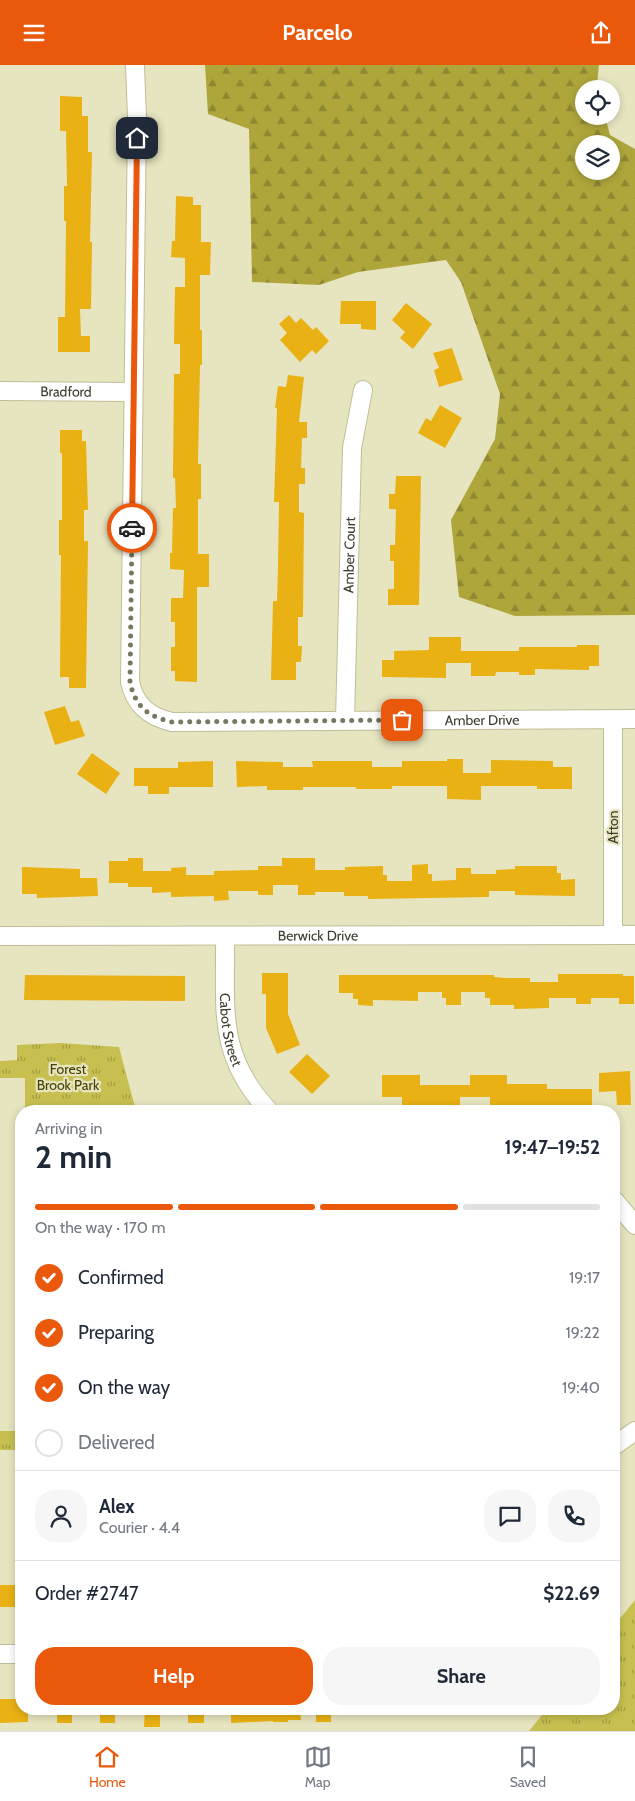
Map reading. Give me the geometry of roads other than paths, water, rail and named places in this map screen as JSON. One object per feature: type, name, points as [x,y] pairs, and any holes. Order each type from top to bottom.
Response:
[{"type":"street","points":[[133,392],[137,118],[135,65]]},
{"type":"street","name":"Amber Court","points":[[345,720],[352,448],[363,389]]},
{"type":"street","name":"Bradford","points":[[0,391],[133,392]]},
{"type":"street","name":"Amber Drive","points":[[133,392],[130,682],[135,697],[143,709],[150,714],[158,719],[172,722],[635,719]]},
{"type":"street","name":"Afton","points":[[613,719],[613,935]]},
{"type":"street","name":"Berwick Drive","points":[[0,936],[635,935]]},
{"type":"street","name":"Cabot Street","points":[[225,936],[225,1019],[228,1035],[233,1055],[241,1074],[255,1096],[263,1105]]},
{"type":"street","points":[[620,1207],[635,1225]]},
{"type":"street","points":[[620,1442],[635,1431]]},
{"type":"street","points":[[0,1654],[15,1654]]},
{"type":"park label","name":"Forest Brook Park","points":[[68,1077]]}]
